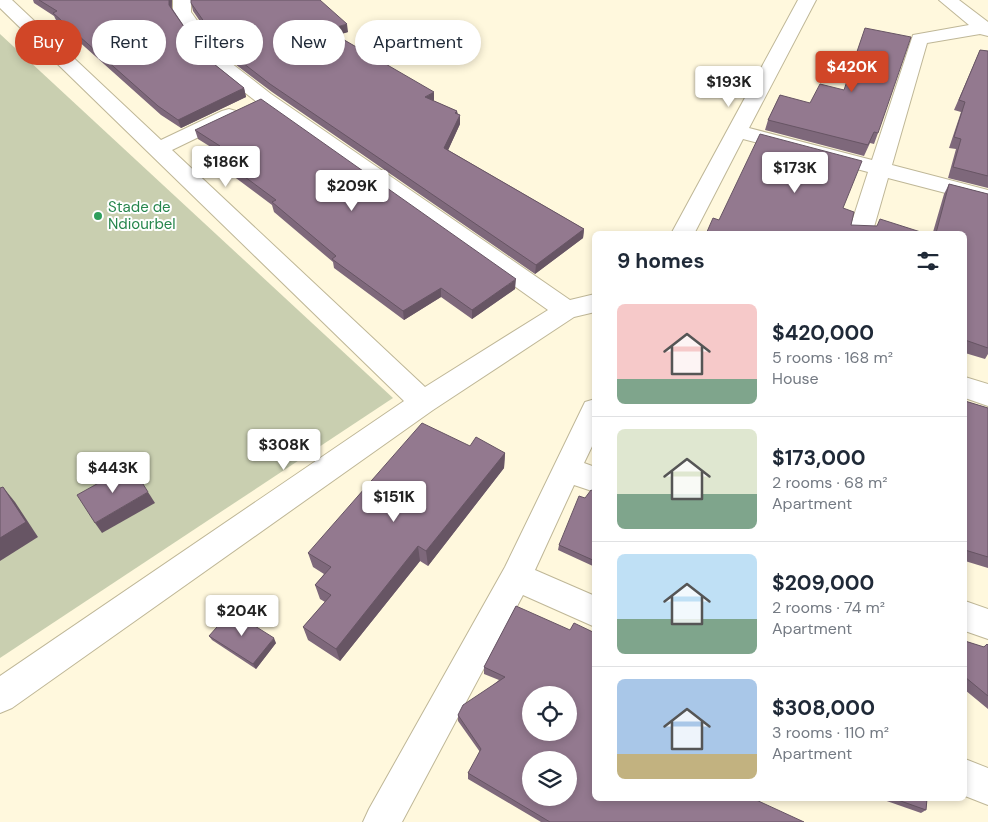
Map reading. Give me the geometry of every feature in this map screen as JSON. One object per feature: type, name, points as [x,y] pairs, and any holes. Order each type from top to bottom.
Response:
[{"type":"street","points":[[2,0],[423,402]]},
{"type":"street","points":[[182,0],[182,12],[215,60],[264,98],[566,310]]},
{"type":"street","points":[[684,231],[807,0]]},
{"type":"street","points":[[948,0],[986,29]]},
{"type":"street","points":[[861,231],[919,39],[986,29]]},
{"type":"street","points":[[158,149],[264,98]]},
{"type":"street","points":[[736,131],[988,197]]},
{"type":"street","points":[[0,696],[423,402],[566,310],[592,304]]},
{"type":"street","points":[[967,388],[988,394]]},
{"type":"street","points":[[382,822],[516,577],[581,474],[592,424]]},
{"type":"street","points":[[516,577],[592,611]]},
{"type":"street","points":[[967,617],[988,624]]},
{"type":"street","points":[[967,778],[988,787]]},
{"type":"green space","name":"Stade de Ndiourbel","points":[[0,34],[15,48],[15,65],[33,65],[393,398],[0,658]]},
{"type":"building","points":[[39,0],[169,0],[169,5],[179,20],[176,20],[176,65],[215,65],[244,88],[178,120],[158,106],[112,65],[166,65],[166,20],[92,20],[92,48],[82,39],[82,20],[61,20],[53,13],[57,11]]},
{"type":"building","points":[[191,0],[320,0],[342,20],[273,20],[273,65],[345,65],[345,40],[355,46],[355,65],[387,65],[434,92],[425,97],[457,111],[455,113],[460,115],[444,148],[584,229],[536,265],[270,84],[246,65],[263,65],[263,20],[203,20],[191,3]]},
{"type":"building","points":[[865,28],[911,37],[878,133],[874,132],[868,145],[768,120],[780,95],[810,103],[820,84],[844,90]]},
{"type":"building","points":[[980,50],[988,51],[988,176],[953,167],[961,139],[954,137],[965,102],[959,100]]},
{"type":"building","points":[[261,99],[516,279],[472,310],[441,288],[403,311],[332,259],[336,256],[272,202],[276,200],[210,151],[220,146],[195,130]]},
{"type":"building","points":[[760,134],[862,161],[843,208],[854,212],[851,225],[877,226],[880,219],[918,231],[707,231],[713,218],[719,220]]},
{"type":"building","points":[[949,184],[988,194],[988,348],[967,341],[967,231],[937,231]]},
{"type":"building","points":[[967,402],[988,408],[988,557],[967,551]]},
{"type":"building","points":[[422,423],[470,446],[476,437],[505,453],[426,551],[418,546],[336,649],[303,627],[331,595],[315,585],[331,567],[308,553]]},
{"type":"building","points":[[131,465],[148,492],[95,523],[77,495]]},
{"type":"building","points":[[3,487],[26,522],[0,538],[0,488]]},
{"type":"building","points":[[592,490],[592,560],[559,545],[579,496],[585,498]]},
{"type":"building","points":[[516,606],[570,630],[574,623],[592,632],[592,801],[758,801],[804,822],[550,822],[523,806],[577,806],[577,751],[522,751],[522,805],[468,773],[481,749],[458,715],[463,705],[505,677],[484,667]]},
{"type":"building","points":[[231,611],[274,638],[253,664],[209,636]]},
{"type":"building","points":[[967,642],[984,647],[988,645],[988,696],[967,679]]},
{"type":"building","points":[[901,801],[927,801],[926,810]]},
{"type":"place","name":"Stade de Ndiourbel","points":[[98,216]]}]
